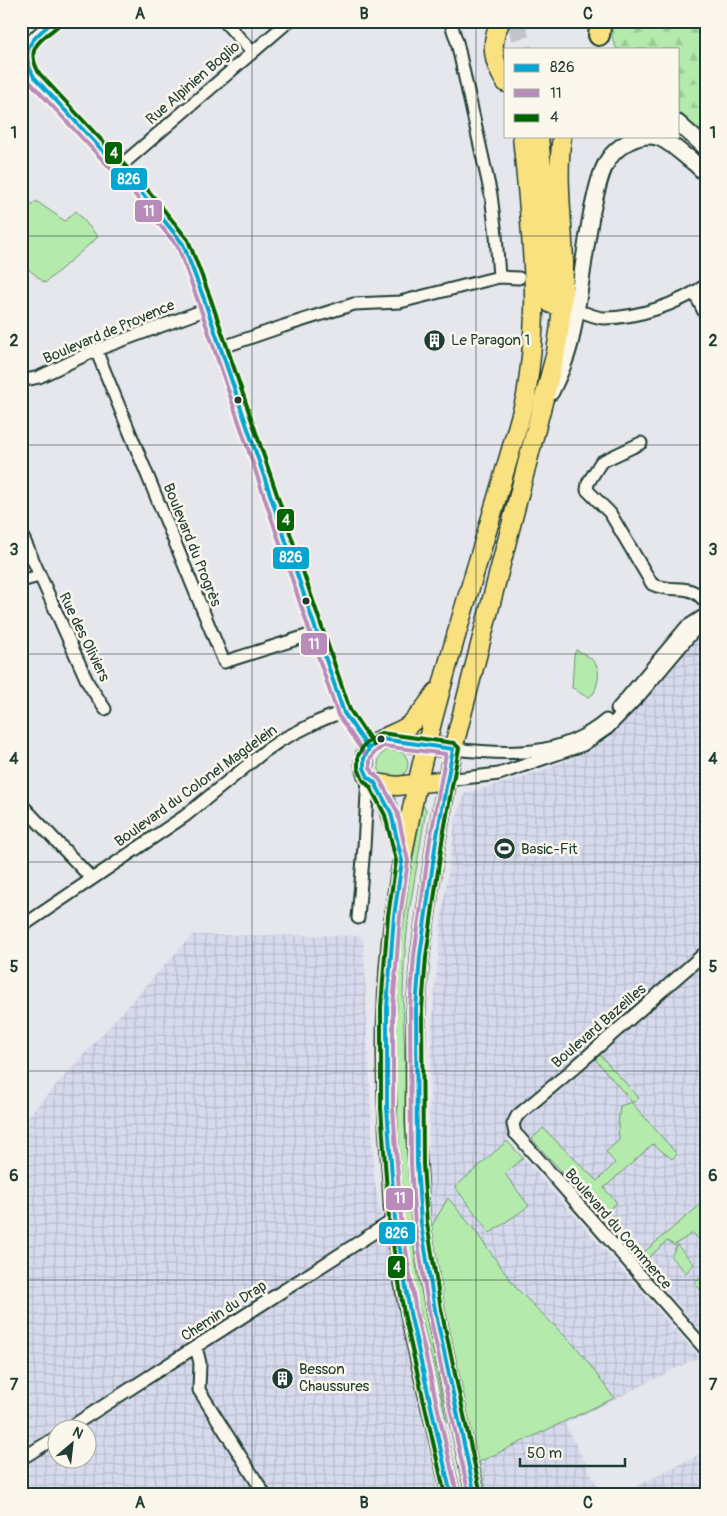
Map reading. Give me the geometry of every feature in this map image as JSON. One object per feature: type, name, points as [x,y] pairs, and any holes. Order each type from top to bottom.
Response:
[{"type":"main road","points":[[499,23],[493,42],[494,58],[499,73],[504,80]]},
{"type":"main road","points":[[452,1495],[410,1313],[394,1219],[387,1108],[387,1007],[394,916],[402,861],[427,746],[444,679],[526,396],[530,367],[534,294],[532,241],[522,138]]},
{"type":"main road","points":[[539,138],[551,284],[550,323],[543,407]]},
{"type":"main road","points":[[474,1495],[428,1271],[421,1224],[416,1164],[416,1017],[420,956],[436,841],[453,749],[543,407],[562,317],[564,266],[558,174],[562,138]]},
{"type":"main road","points":[[402,861],[391,813],[364,768],[364,758],[375,744],[414,721],[423,711],[444,679]]},
{"type":"main road","points":[[375,744],[404,741],[453,749]]},
{"type":"main road","points":[[372,780],[397,786],[447,780]]},
{"type":"street","points":[[54,21],[28,45],[23,60],[34,77],[142,193],[183,244],[207,309],[344,713],[375,744]]},
{"type":"street","points":[[224,21],[252,52]]},
{"type":"street","name":"Rue Alpinien Boglio","points":[[118,168],[289,21]]},
{"type":"street","points":[[450,21],[457,42],[491,195],[499,276]]},
{"type":"street","points":[[680,125],[706,148]]},
{"type":"street","points":[[543,407],[562,369],[571,341],[593,208],[601,175],[608,160],[616,151],[627,142],[643,138]]},
{"type":"street","points":[[658,138],[706,174]]},
{"type":"street","points":[[670,138],[694,164]]},
{"type":"street","points":[[220,348],[354,304],[400,302],[499,276],[519,278]]},
{"type":"street","points":[[585,313],[602,318],[619,317],[649,311],[676,302],[706,285]]},
{"type":"street","points":[[694,292],[706,316]]},
{"type":"street","name":"Boulevard de Provence","points":[[21,381],[40,378],[96,350],[207,309]]},
{"type":"street","name":"Boulevard du Progrès","points":[[96,350],[224,662],[316,633]]},
{"type":"street","points":[[642,443],[601,462],[588,483],[587,490],[610,512],[652,584],[661,588],[690,589],[699,594],[706,603]]},
{"type":"street","name":"Rue des Oliviers","points":[[21,534],[88,683],[105,709]]},
{"type":"street","points":[[21,581],[39,576]]},
{"type":"street","points":[[453,749],[503,754],[529,752],[563,744],[583,736],[615,712],[686,628],[706,614]]},
{"type":"street","points":[[447,780],[499,774],[583,745],[608,728],[640,695],[692,632],[706,621]]},
{"type":"street","name":"Boulevard du Colonel Magdelein","points":[[21,927],[186,816],[281,740],[334,715],[344,713]]},
{"type":"street","points":[[358,918],[372,780]]},
{"type":"street","points":[[21,804],[92,879]]},
{"type":"street","name":"Boulevard Bazeilles","points":[[513,1124],[517,1116],[706,952]]},
{"type":"street","name":"Boulevard du Commerce","points":[[513,1124],[515,1133],[706,1350]]},
{"type":"street","name":"Chemin du Drap","points":[[85,1418],[394,1219]]},
{"type":"street","points":[[196,1347],[200,1362],[199,1390],[265,1495]]},
{"type":"street","points":[[21,1459],[48,1442]]},
{"type":"shaded area","points":[[706,631],[706,1336],[523,1129],[508,1141],[699,1357],[565,1424],[602,1495],[482,1495],[430,1229],[428,1154],[432,1027],[441,921],[456,818],[465,793],[512,781],[543,770],[582,754],[609,738],[628,719],[693,643]]},
{"type":"shaded area","points":[[192,935],[363,936],[374,1179],[412,1375],[439,1495],[21,1495],[21,1124]]},
{"type":"shaded area","points":[[706,1451],[706,1495],[619,1495]]},
{"type":"green space","points":[[611,21],[706,21],[706,137],[680,113],[680,48],[616,48],[612,36]]},
{"type":"green space","points":[[36,201],[65,221],[76,211],[98,237],[45,283],[21,263],[21,209],[27,203],[30,207]]},
{"type":"green space","points":[[576,650],[590,658],[597,667],[597,685],[594,693],[589,697],[572,688]]},
{"type":"green space","points":[[393,749],[404,753],[408,764],[404,775],[393,779],[382,775],[378,764],[382,753]]},
{"type":"green space","points":[[424,806],[426,810],[409,913],[404,963],[403,996],[407,1146],[415,1259],[447,1423],[410,1269],[402,1199],[395,1106],[394,1037],[401,946],[409,879],[421,809]]},
{"type":"green space","points":[[600,1055],[639,1098],[632,1103],[677,1154],[672,1159],[653,1144],[604,1188],[617,1203],[601,1215],[532,1139],[543,1128],[597,1181],[615,1163],[606,1152],[619,1140],[620,1106],[632,1102],[595,1059]]},
{"type":"green space","points":[[507,1141],[523,1158],[505,1174],[529,1206],[490,1233],[455,1187]]},
{"type":"green space","points":[[448,1198],[473,1228],[517,1289],[578,1349],[614,1398],[479,1462],[487,1495],[482,1495],[453,1371],[430,1229]]},
{"type":"green space","points":[[706,1200],[706,1247],[693,1233],[674,1245],[667,1241],[647,1259],[643,1253]]},
{"type":"green space","points":[[677,1245],[694,1264],[686,1273],[671,1257]]},
{"type":"green space","points":[[700,1277],[706,1282],[706,1295],[694,1283]]},
{"type":"tunnel","points":[[516,21],[523,48]]},
{"type":"transit line","name":"826","points":[[54,21],[39,33],[30,45],[27,52],[29,67],[34,77],[142,193],[183,244],[204,299],[344,713],[369,749]]},
{"type":"transit line","name":"4","points":[[58,26],[36,46],[33,57],[35,64],[39,73],[147,189],[188,240],[210,297],[350,710],[374,745]]},
{"type":"transit line","name":"11","points":[[21,64],[29,81],[137,197],[178,247],[338,715],[364,753]]},
{"type":"transit line","name":"4","points":[[445,1495],[404,1314],[389,1219],[381,1108],[381,1007],[388,916],[396,861],[385,815],[370,787],[363,780],[358,768],[358,756],[364,745],[381,733],[454,743],[459,748],[442,842],[426,957],[422,1009],[423,1164],[427,1223],[441,1309],[481,1494]]},
{"type":"transit line","name":"826","points":[[451,1495],[410,1313],[395,1219],[387,1108],[387,1007],[394,916],[402,861],[391,813],[375,783],[368,777],[364,768],[364,758],[369,749],[381,739],[453,749],[436,841],[420,956],[416,1009],[417,1164],[421,1224],[435,1310],[475,1495]]},
{"type":"transit line","name":"11","points":[[457,1494],[416,1312],[401,1218],[393,1108],[393,1007],[400,917],[408,861],[397,811],[380,780],[370,767],[370,760],[374,753],[383,746],[446,754],[430,840],[414,956],[410,1009],[411,1164],[415,1225],[429,1311],[469,1495]]},
{"type":"place","name":"Le Paragon 1","points":[[435,340]]},
{"type":"place","name":"Basic-Fit","points":[[505,849]]},
{"type":"place","name":"Besson Chaussures","points":[[283,1378]]}]
